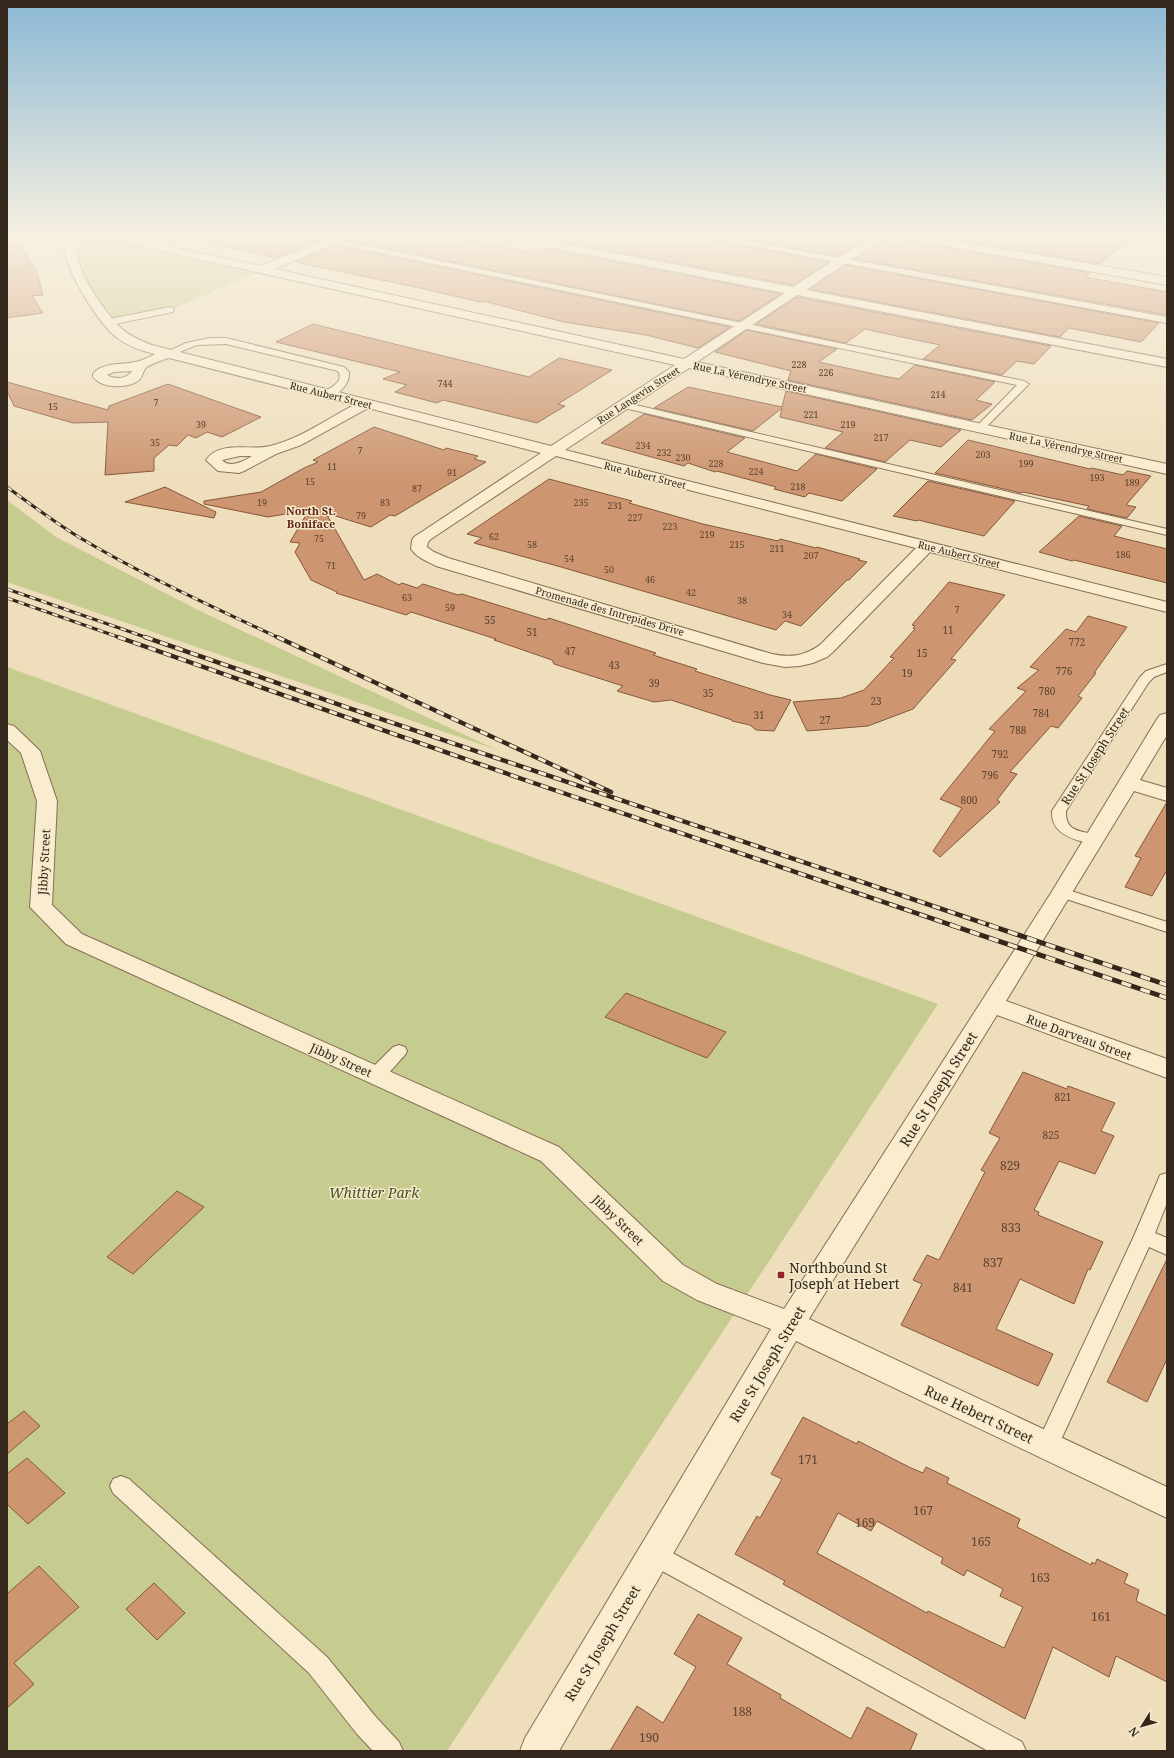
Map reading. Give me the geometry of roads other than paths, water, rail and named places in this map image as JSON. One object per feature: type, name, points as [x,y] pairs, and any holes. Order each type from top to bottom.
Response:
[{"type":"street","name":"Rue Aubert Street","points":[[106,316],[116,330],[125,337],[147,348],[167,354],[1167,607]]},
{"type":"street","name":"Rue La Vérendrye Street","points":[[472,316],[1167,469]]},
{"type":"street","name":"Rue Langevin Street","points":[[553,451],[758,316]]},
{"type":"street","points":[[924,316],[1167,363]]},
{"type":"street","points":[[140,365],[167,354]]},
{"type":"street","points":[[271,452],[296,442],[365,404]]},
{"type":"street","name":"Promenade des Intrepides Drive","points":[[553,451],[425,536],[420,540],[419,549],[428,556],[450,564],[770,658],[792,662],[813,658],[827,648],[927,546]]},
{"type":"street","name":"Rue St Joseph Street","points":[[538,1751],[790,1324],[1062,893],[1167,719]]},
{"type":"street","name":"Jibby Street","points":[[7,730],[30,751],[47,801],[42,907],[74,940],[550,1154],[673,1273],[707,1292],[790,1324]]},
{"type":"street","points":[[1127,783],[1167,795]]},
{"type":"street","name":"Rue Darveau Street","points":[[991,1004],[1167,1069]]},
{"type":"street","name":"Rue Hebert Street","points":[[790,1324],[1167,1503]]},
{"type":"lane","points":[[110,322],[140,316]]},
{"type":"lane","points":[[695,316],[1024,384],[980,428]]},
{"type":"lane","points":[[1146,316],[1167,320]]},
{"type":"lane","points":[[167,354],[191,343],[214,340],[226,341],[341,369],[345,376],[342,386],[328,394]]},
{"type":"lane","points":[[622,405],[1167,532]]},
{"type":"lane","name":"Rue St Joseph Street","points":[[1094,840],[1072,833],[1062,827],[1058,819],[1059,811],[1144,680],[1150,674],[1167,668]]},
{"type":"lane","points":[[1062,893],[1167,927]]},
{"type":"lane","points":[[375,1075],[399,1051]]},
{"type":"lane","points":[[1048,1446],[1144,1236],[1167,1180]]},
{"type":"lane","points":[[1144,1236],[1167,1247]]},
{"type":"lane","points":[[121,1486],[318,1666],[366,1725],[390,1751]]},
{"type":"lane","points":[[654,1554],[1013,1751]]},
{"type":"railway","points":[[7,487],[77,536],[126,564],[177,590],[279,638]]},
{"type":"railway","points":[[7,589],[148,638]]},
{"type":"railway","points":[[7,598],[121,638]]},
{"type":"railway","points":[[118,637],[525,780],[954,926]]},
{"type":"railway","points":[[145,637],[349,708],[992,926]]},
{"type":"railway","points":[[277,637],[611,792]]},
{"type":"railway","points":[[951,925],[1167,998]]},
{"type":"railway","points":[[989,925],[1167,985]]},
{"type":"place","name":"Northbound St Joseph at Hebert","points":[[781,1275]]},
{"type":"district","name":"North St. Boniface","points":[[311,516]]},
{"type":"park label","name":"Whittier Park","points":[[374,1192]]}]
